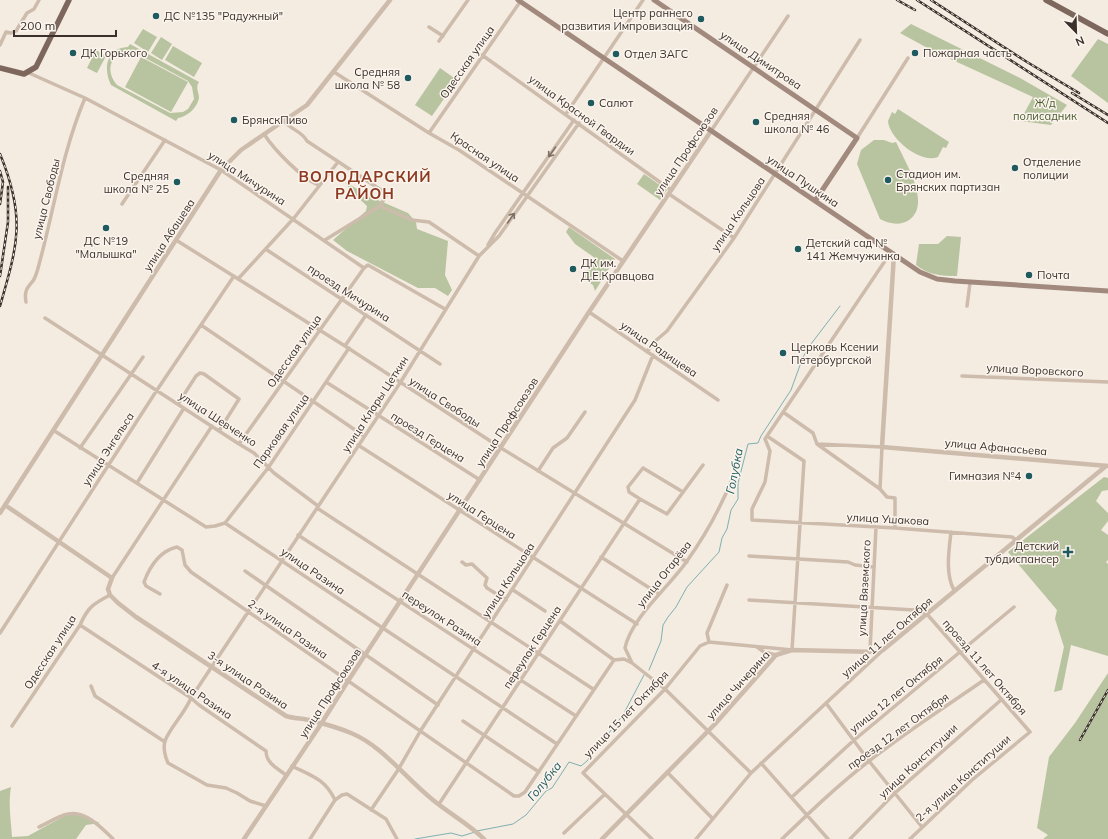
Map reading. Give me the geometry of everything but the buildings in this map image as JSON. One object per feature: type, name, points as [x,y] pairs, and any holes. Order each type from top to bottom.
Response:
[{"type":"main road","points":[[0,68],[19,74],[29,73],[36,67],[69,0]]},
{"type":"main road","name":"улица Димитрова","points":[[654,0],[754,66],[856,138]]},
{"type":"main road","points":[[1046,0],[1108,34]]},
{"type":"main road","name":"улица Пушкина","points":[[519,1],[920,272],[937,279],[970,283],[1108,291]]},
{"type":"main road","points":[[815,201],[856,138]]},
{"type":"street","points":[[0,45],[6,32],[11,33],[16,31],[27,13],[34,9],[39,0]]},
{"type":"street","name":"улица Абашева","points":[[0,513],[221,170],[241,150],[307,104],[390,0]]},
{"type":"street","points":[[439,41],[468,0]]},
{"type":"street","points":[[566,114],[642,0]]},
{"type":"street","name":"Одесская улица","points":[[429,133],[519,1]]},
{"type":"street","name":"улица Профсоюзов","points":[[244,839],[321,724],[365,654],[589,312],[788,16]]},
{"type":"street","points":[[429,27],[443,36]]},
{"type":"street","name":"улица Кольцова","points":[[647,352],[653,343],[666,331],[734,238],[860,40]]},
{"type":"street","name":"улица Красной Гвардии","points":[[482,55],[579,123],[734,238]]},
{"type":"street","points":[[856,138],[908,58]]},
{"type":"street","name":"Красная улица","points":[[334,72],[429,133],[460,150],[623,261]]},
{"type":"street","name":"улица Мичурина","points":[[29,73],[85,98],[221,170],[294,218],[364,268],[368,265],[445,310]]},
{"type":"street","name":"улица Свободы","points":[[26,302],[26,290],[35,277],[41,258],[55,193],[71,134],[85,98]]},
{"type":"street","points":[[487,248],[495,233],[522,193],[574,120]]},
{"type":"street","points":[[284,121],[289,128],[297,130],[305,137],[307,141],[387,194],[380,206],[325,240]]},
{"type":"street","name":"улица Клары Цеткин","points":[[165,742],[191,698],[247,612],[400,383],[479,256],[499,236],[579,123]]},
{"type":"street","points":[[264,134],[282,155],[311,182],[318,185]]},
{"type":"street","points":[[122,204],[166,140]]},
{"type":"street","points":[[238,279],[267,250],[338,162]]},
{"type":"street","points":[[380,206],[412,220],[429,222],[479,256]]},
{"type":"street","name":"улица Свободы","points":[[176,240],[347,347],[501,448],[687,562]]},
{"type":"street","name":"проезд Мичурина","points":[[267,250],[421,350],[440,364]]},
{"type":"street","points":[[727,585],[707,633],[710,642],[792,650],[804,461],[767,436],[893,253]]},
{"type":"street","points":[[880,489],[893,253]]},
{"type":"street","name":"Одесская улица","points":[[239,444],[364,268]]},
{"type":"street","name":"улица Энгельса","points":[[0,633],[157,390],[234,276]]},
{"type":"street","points":[[967,306],[970,283]]},
{"type":"street","name":"улица Радищева","points":[[589,312],[718,400]]},
{"type":"street","name":"Парковая улица","points":[[225,522],[268,468],[326,382],[366,315]]},
{"type":"street","name":"улица Шевченко","points":[[45,318],[254,453],[268,468],[317,507],[594,689]]},
{"type":"street","points":[[201,325],[364,436]]},
{"type":"street","name":"улица Кольцова","points":[[371,810],[398,770],[421,730],[455,677],[534,558],[635,400],[653,355]]},
{"type":"street","points":[[80,448],[142,357]]},
{"type":"street","points":[[178,404],[196,376],[200,373],[204,374],[239,399],[219,431]]},
{"type":"street","name":"улица Воровского","points":[[962,376],[1108,382]]},
{"type":"street","name":"проезд Герцена","points":[[326,382],[480,480]]},
{"type":"street","points":[[137,484],[184,408]]},
{"type":"street","points":[[538,471],[554,448],[567,438],[584,412]]},
{"type":"street","points":[[783,412],[813,433],[817,444],[880,489],[888,497],[895,498],[895,528]]},
{"type":"street","points":[[110,595],[108,589],[112,578],[212,426]]},
{"type":"street","points":[[53,430],[108,466],[206,526],[215,526],[225,522]]},
{"type":"street","name":"улица Ушакова","points":[[767,436],[766,441],[770,451],[765,482],[751,514],[752,520],[951,532],[1012,537],[1016,540]]},
{"type":"street","points":[[817,444],[882,447]]},
{"type":"street","name":"улица Герцена","points":[[358,445],[637,624]]},
{"type":"street","name":"улица Афанасьева","points":[[882,447],[1107,466]]},
{"type":"street","points":[[683,492],[643,468],[636,475],[628,490],[640,499],[667,514],[703,465]]},
{"type":"street","name":"улица 11 лет Октября","points":[[696,839],[751,773],[883,650],[954,590],[1107,466]]},
{"type":"street","name":"улица Огарёва","points":[[632,663],[625,648],[637,624],[659,594],[687,562],[716,516],[734,475]]},
{"type":"street","name":"переулок Герцена","points":[[439,804],[640,499]]},
{"type":"street","points":[[5,505],[58,543],[112,578]]},
{"type":"street","name":"улица Разина","points":[[225,522],[382,629],[557,744]]},
{"type":"street","name":"улица Вяземского","points":[[870,650],[876,527]]},
{"type":"street","points":[[951,532],[949,558],[950,578],[954,590]]},
{"type":"street","name":"переулок Разина","points":[[298,536],[473,650],[522,679],[576,716]]},
{"type":"street","name":"2-я улица Разина","points":[[160,594],[146,586],[144,582],[152,566],[160,556],[166,550],[177,547],[182,550],[185,565],[191,572],[247,612],[421,730],[514,796],[519,796],[525,792],[539,772]]},
{"type":"street","points":[[749,556],[848,562],[855,565],[874,567]]},
{"type":"street","points":[[601,557],[659,594]]},
{"type":"street","points":[[462,562],[466,565],[472,564],[484,574],[487,578],[485,584],[487,588],[506,600]]},
{"type":"street","points":[[244,571],[438,705]]},
{"type":"street","points":[[513,590],[545,611]]},
{"type":"street","name":"Одесская улица","points":[[12,726],[80,625],[86,611],[91,606],[110,595]]},
{"type":"street","name":"3-я улица Разина","points":[[110,595],[136,617],[286,716],[296,719],[312,720],[351,733],[363,740],[382,754],[398,770],[439,804],[474,829],[484,839]]},
{"type":"street","points":[[750,600],[914,610],[926,613]]},
{"type":"street","name":"улица 12 лет Октября","points":[[792,797],[853,741],[1014,607]]},
{"type":"street","name":"проезд 11 лет Октября","points":[[926,613],[1030,732]]},
{"type":"street","points":[[560,621],[614,660],[624,659],[632,663],[664,689],[751,773]]},
{"type":"street","name":"4-я улица Разина","points":[[80,625],[191,698],[266,751],[266,757],[270,764],[286,775]]},
{"type":"street","name":"улица 15 лет Октября","points":[[605,794],[584,775],[583,771],[664,689],[700,646],[710,642]]},
{"type":"street","points":[[756,646],[764,652],[776,655]]},
{"type":"street","name":"улица Чичерина","points":[[602,839],[707,731],[776,655],[792,650],[870,650],[877,652],[883,650]]},
{"type":"street","points":[[463,721],[539,772],[614,660]]},
{"type":"street","name":"проезд 12 лет Октября","points":[[807,814],[869,761],[908,731],[920,726],[984,680]]},
{"type":"street","points":[[91,686],[95,696],[165,742],[165,754],[168,763],[207,785],[226,788],[250,801],[266,806]]},
{"type":"street","name":"улица Конституции","points":[[850,839],[895,793],[1001,700]]},
{"type":"street","points":[[826,703],[853,741],[922,827]]},
{"type":"street","name":"2-я улица Конституции","points":[[910,839],[972,780],[1030,732]]},
{"type":"street","points":[[761,764],[828,839]]},
{"type":"street","points":[[292,766],[318,779],[329,787],[335,800]]},
{"type":"street","points":[[667,772],[713,819]]},
{"type":"street","points":[[310,839],[335,800],[342,795],[347,794],[386,819],[398,839]]},
{"type":"street","points":[[564,833],[605,794],[652,839]]},
{"type":"street","points":[[39,827],[67,814],[75,814],[96,823],[113,839]]},
{"type":"street","points":[[782,839],[807,814]]},
{"type":"green space","name":"Ж/д полисадник","points":[[911,24],[1020,78],[1067,105],[1051,125],[1020,121],[1033,97],[933,51],[900,33]]},
{"type":"green space","points":[[143,29],[157,37],[148,52],[134,43]]},
{"type":"green space","points":[[161,37],[172,44],[162,60],[151,53]]},
{"type":"green space","points":[[1098,39],[1108,44],[1108,103],[1071,76]]},
{"type":"green space","points":[[130,44],[199,82],[197,88],[199,98],[198,102],[191,111],[185,116],[178,118],[176,121],[111,85],[107,72],[108,60],[115,51],[128,47]],"holes":[[[122,52],[134,52],[188,81],[192,87],[194,99],[188,109],[183,112],[170,113],[117,85],[110,72],[110,67],[114,59]]]},
{"type":"green space","points":[[173,46],[202,63],[194,77],[165,60]]},
{"type":"green space","points":[[96,50],[106,56],[97,73],[87,68]]},
{"type":"green space","points":[[141,57],[188,82],[171,112],[125,87]]},
{"type":"green space","points":[[440,68],[457,80],[432,116],[415,105]]},
{"type":"green space","points":[[898,109],[949,142],[946,148],[943,147],[938,157],[923,157],[915,153],[900,142],[894,135],[888,121],[892,112],[895,114]]},
{"type":"green space","name":"Стадион им. Брянских партизан","points":[[874,140],[884,140],[892,143],[896,142],[910,171],[917,194],[918,204],[915,213],[906,222],[895,224],[880,219],[857,164],[861,150]]},
{"type":"green space","points":[[644,174],[667,190],[660,200],[637,184]]},
{"type":"green space","points":[[345,182],[373,198],[408,213],[416,222],[417,229],[448,241],[445,275],[452,290],[448,296],[435,288],[418,288],[347,251],[333,240],[366,211],[367,206],[350,190]]},
{"type":"green space","points":[[569,227],[615,259],[595,291],[593,285],[582,278],[595,258],[575,244],[566,232]]},
{"type":"green space","points":[[947,236],[961,237],[957,276],[935,274],[925,271],[916,265],[919,244],[938,244]]},
{"type":"green space","points":[[1104,477],[1108,478],[1108,490],[1102,491],[1096,501],[1108,513],[1108,521],[1101,530],[1108,535],[1108,560],[1106,562],[1108,564],[1108,656],[1071,645],[1062,690],[1054,692],[1064,647],[1055,619],[1057,610],[1008,552]]},
{"type":"green space","points":[[1108,673],[1108,839],[1043,839],[1048,835],[1037,828],[1049,757],[1075,723]]},
{"type":"green space","points":[[11,787],[10,806],[12,837],[28,836],[66,815],[81,815],[100,823],[86,825],[76,839],[0,839],[0,791]]},
{"type":"waterway","name":"Голубка","points":[[649,670],[661,641],[663,625],[676,607],[687,587],[719,552],[722,538],[727,529],[731,510],[738,499],[738,483],[748,444],[758,443],[791,390],[803,357],[840,306]]},
{"type":"waterway","name":"Голубка","points":[[477,831],[513,824],[526,815],[546,791],[552,788],[569,762],[581,766],[587,761],[623,715],[644,675]]},
{"type":"waterway","name":"Голубка","points":[[415,839],[451,833],[462,836],[475,832]]},
{"type":"railway","points":[[897,0],[915,10]]},
{"type":"railway","points":[[917,0],[1108,123]]},
{"type":"railway","points":[[931,0],[1027,62],[1079,93]]},
{"type":"railway","points":[[1072,93],[1108,115]]},
{"type":"railway","points":[[0,154],[14,196],[16,213],[15,247],[0,306]]},
{"type":"railway","points":[[0,171],[3,182],[0,204]]},
{"type":"railway","points":[[0,276],[8,222],[8,187]]},
{"type":"railway","points":[[1080,740],[1108,690]]},
{"type":"place","name":"ДС №135 \"Радужный\"","points":[[156,16]]},
{"type":"place","name":"Центр раннего развития Импровизация","points":[[701,19]]},
{"type":"place","name":"ДК Горького","points":[[73,53]]},
{"type":"place","name":"Пожарная часть","points":[[915,53]]},
{"type":"place","name":"Отдел ЗАГС","points":[[616,54]]},
{"type":"place","name":"Средняя школа № 58","points":[[408,78]]},
{"type":"place","name":"Салют","points":[[591,103]]},
{"type":"place","name":"БрянскПиво","points":[[234,120]]},
{"type":"place","name":"Средняя школа № 46","points":[[756,122]]},
{"type":"place","name":"Отделение полиции","points":[[1015,168]]},
{"type":"place","name":"Стадион им. Брянских партизан","points":[[888,180]]},
{"type":"place","name":"Средняя школа № 25","points":[[177,182]]},
{"type":"place","name":"ДС №19 \"Малышка\"","points":[[106,228]]},
{"type":"place","name":"Детский сад № 141 Жемчужинка","points":[[798,249]]},
{"type":"place","name":"ДК им. Д.Е.Кравцова","points":[[573,269]]},
{"type":"place","name":"Почта","points":[[1029,275]]},
{"type":"place","name":"Церковь Ксении Петербургской","points":[[783,353]]},
{"type":"place","name":"Гимназия №4","points":[[1029,476]]},
{"type":"place","name":"Детский тубдиспансер","points":[[1068,552]]},
{"type":"district","name":"ВОЛОДАРСКИЙ РАЙОН","points":[[365,184]]}]
